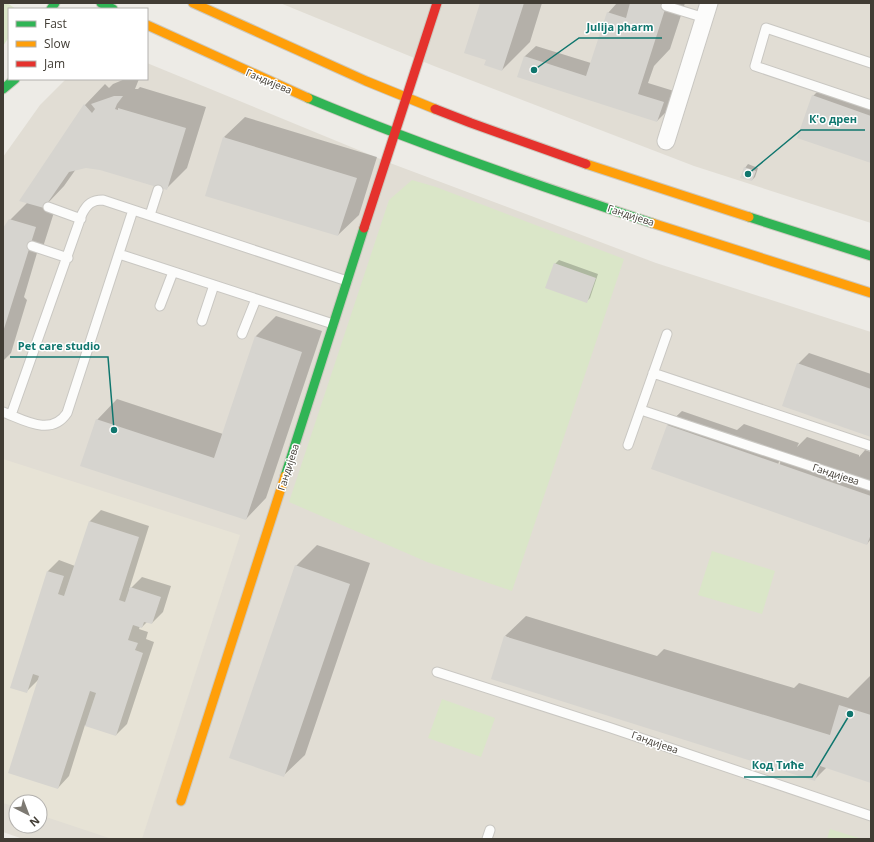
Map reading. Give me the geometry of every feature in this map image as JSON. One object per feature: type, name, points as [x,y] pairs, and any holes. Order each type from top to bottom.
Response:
[{"type":"main road","points":[[101,3],[111,8]]},
{"type":"main road","name":"Гандијева","points":[[181,802],[405,97],[418,64],[437,3]]},
{"type":"main road","points":[[198,4],[296,50],[405,97],[532,145],[667,191],[871,256]]},
{"type":"main road","name":"Гандијева","points":[[148,25],[246,71],[394,133],[556,191],[871,293]]},
{"type":"main road","points":[[148,34],[171,36]]},
{"type":"main road","points":[[3,88],[8,78]]},
{"type":"street","points":[[666,141],[707,11]]},
{"type":"lane","points":[[666,6],[707,11]]},
{"type":"lane","points":[[871,63],[766,28],[755,66],[871,105]]},
{"type":"lane","points":[[150,215],[158,190]]},
{"type":"lane","points":[[133,210],[64,417],[57,423],[47,426],[38,425],[7,414],[68,258],[81,218],[90,203],[103,200],[347,281]]},
{"type":"lane","points":[[48,207],[81,218]]},
{"type":"lane","points":[[32,246],[68,258]]},
{"type":"lane","points":[[119,254],[334,324]]},
{"type":"lane","points":[[160,306],[173,272]]},
{"type":"lane","points":[[202,321],[214,285]]},
{"type":"lane","points":[[242,334],[256,299]]},
{"type":"lane","points":[[628,445],[667,334]]},
{"type":"lane","points":[[653,373],[871,446]]},
{"type":"lane","name":"Гандијева","points":[[640,410],[871,486]]},
{"type":"lane","name":"Гандијева","points":[[437,672],[611,728],[871,816]]},
{"type":"lane","points":[[487,839],[490,830]]},
{"type":"shaded area","points":[[280,3],[871,3],[871,223],[694,166],[434,66]]},
{"type":"shaded area","points":[[148,63],[390,163],[656,263],[871,332],[871,839],[23,839],[9,834],[48,834],[48,794],[8,794],[8,834],[3,832],[3,157],[40,105],[65,80],[148,80]]},
{"type":"shaded area","points":[[3,459],[240,535],[142,839],[112,839],[48,818],[48,794],[8,794],[8,805],[3,803]]},
{"type":"green space","points":[[3,3],[7,3],[14,8],[8,8],[8,38],[3,46]]},
{"type":"green space","points":[[412,180],[436,187],[624,259],[512,591],[427,562],[289,502],[389,200]]},
{"type":"green space","points":[[712,551],[775,571],[762,614],[698,595]]},
{"type":"green space","points":[[442,699],[495,718],[481,757],[428,738]]},
{"type":"green space","points":[[830,829],[862,839],[827,839]]},
{"type":"building","points":[[480,3],[524,3],[502,71],[484,65],[486,60],[464,53]]},
{"type":"building","points":[[630,3],[667,3],[638,94],[664,102],[657,122],[517,77],[524,56],[586,76],[607,12],[626,18]]},
{"type":"building","points":[[812,95],[871,116],[871,163],[797,138]]},
{"type":"building","points":[[114,96],[123,96],[115,109],[118,110],[118,108],[186,128],[167,190],[100,170],[86,168],[69,172],[44,208],[19,201],[84,104],[92,113],[95,109],[91,104]]},
{"type":"building","points":[[223,137],[357,178],[338,236],[205,196]]},
{"type":"building","points":[[744,167],[756,171],[752,181],[740,178]]},
{"type":"building","points":[[9,219],[36,227],[3,332],[3,228]]},
{"type":"building","points":[[554,263],[596,278],[587,303],[545,288]]},
{"type":"building","points":[[255,336],[302,352],[246,520],[80,466],[96,419],[214,458]]},
{"type":"building","points":[[797,363],[871,389],[871,437],[782,406]]},
{"type":"building","points":[[667,425],[871,496],[871,534],[867,545],[651,469]]},
{"type":"building","points":[[89,521],[139,537],[119,600],[125,602],[130,587],[161,597],[152,624],[144,622],[142,628],[133,625],[128,640],[138,643],[135,650],[143,653],[116,736],[85,726],[96,693],[90,691],[58,789],[8,773],[39,676],[33,674],[27,693],[10,688],[47,571],[64,576],[58,594],[64,596]]},
{"type":"building","points":[[295,565],[350,584],[284,777],[229,758]]},
{"type":"building","points":[[504,636],[830,735],[839,705],[871,715],[871,783],[820,766],[815,781],[491,679]]},
{"type":"traffic: fast","points":[[52,8],[55,3]]},
{"type":"traffic: fast","points":[[101,3],[111,8]]},
{"type":"traffic: fast","points":[[3,89],[14,80]]},
{"type":"traffic: fast","points":[[308,98],[478,164],[652,223]]},
{"type":"traffic: fast","points":[[749,217],[871,256]]},
{"type":"traffic: fast","points":[[285,476],[364,228]]},
{"type":"traffic: slow","points":[[193,3],[366,81],[435,109]]},
{"type":"traffic: slow","points":[[148,25],[308,98]]},
{"type":"traffic: slow","points":[[586,164],[749,217]]},
{"type":"traffic: slow","points":[[652,223],[871,293]]},
{"type":"traffic: slow","points":[[181,801],[285,476]]},
{"type":"traffic: jam","points":[[364,228],[437,3]]},
{"type":"traffic: jam","points":[[435,109],[586,164]]},
{"type":"place","name":"Julija pharm","points":[[534,70]]},
{"type":"place","name":"К'о дрен","points":[[748,174]]},
{"type":"place","name":"Pet care studio","points":[[114,430]]},
{"type":"place","name":"Код Тиће","points":[[850,714]]}]
